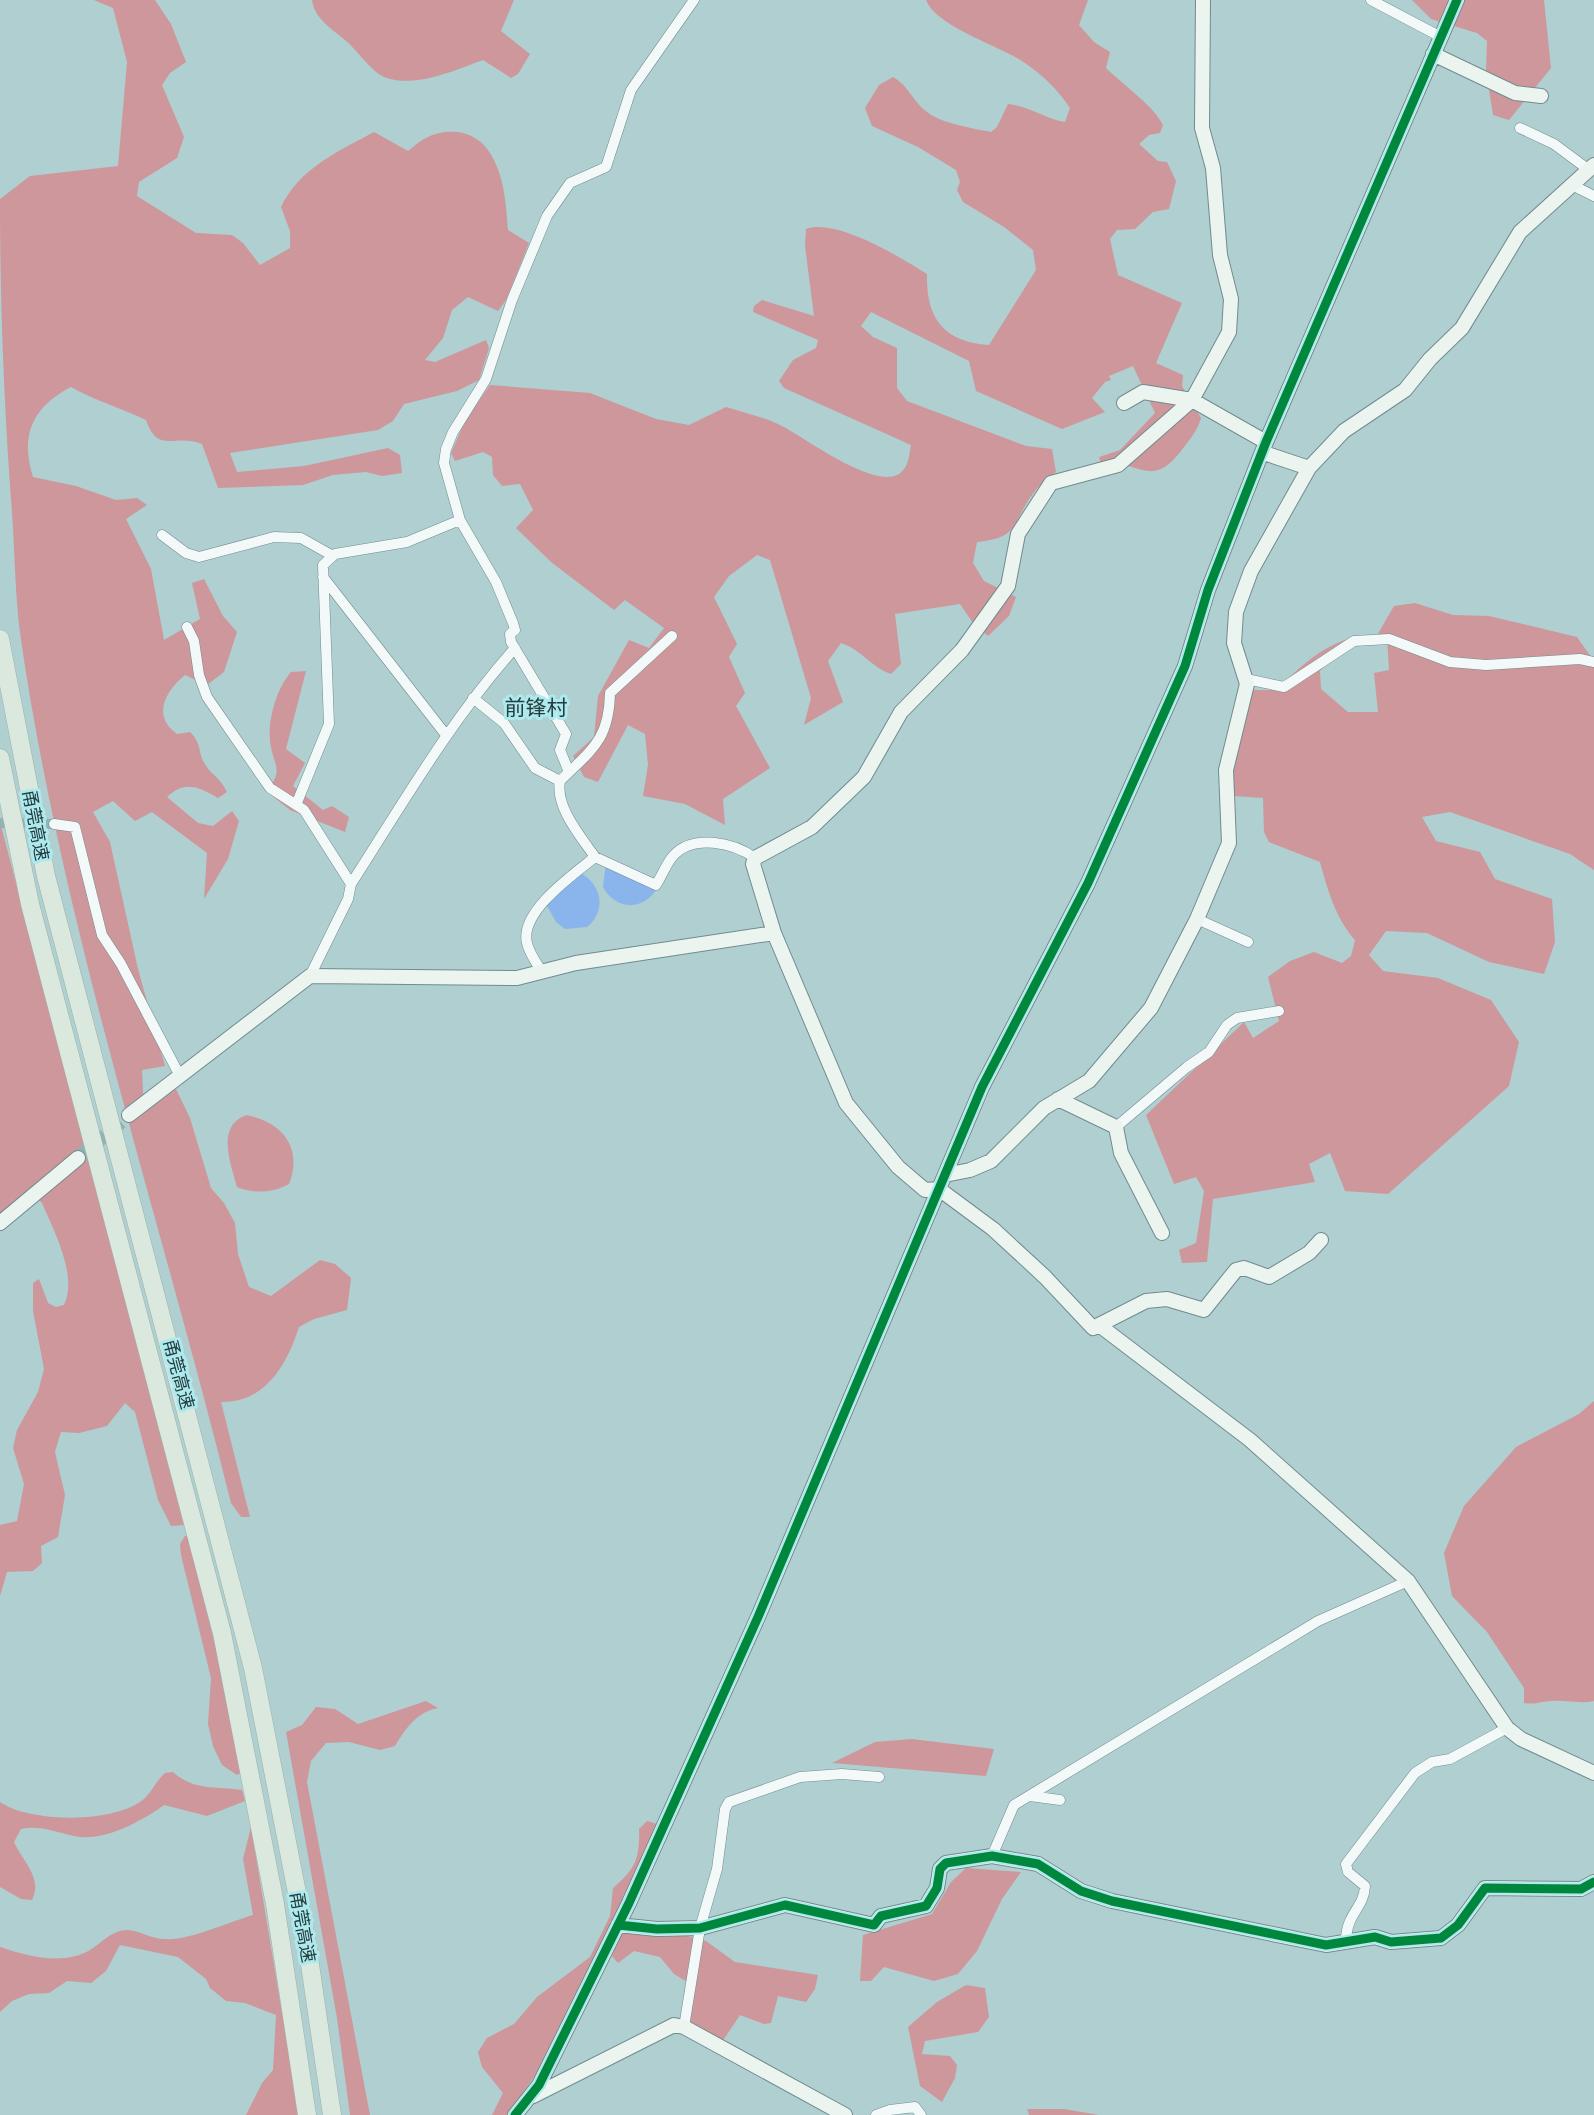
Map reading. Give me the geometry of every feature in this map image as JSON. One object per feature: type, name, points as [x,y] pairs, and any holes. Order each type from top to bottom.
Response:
[{"type":"highway","name":"甬莞高速","points":[[0,639],[46,876],[253,1668],[307,1944],[332,2115]]},
{"type":"highway","name":"甬莞高速","points":[[0,758],[30,904],[222,1633],[275,1904],[307,2115]]},
{"type":"street","points":[[569,772],[560,750],[566,734],[515,648],[510,634],[515,630],[513,623],[496,582],[460,520],[444,463],[446,449],[453,432],[486,379],[512,300],[547,216],[570,183],[598,173],[606,167],[631,90],[694,0]]},
{"type":"street","points":[[1203,0],[1202,128],[1213,167],[1220,255],[1231,299],[1229,332],[1192,400],[1118,465],[1051,483],[1018,534],[1008,586],[961,650],[901,712],[864,777],[812,827],[755,858],[753,864],[774,933],[846,1103],[898,1167],[925,1190],[939,1189],[993,1229],[1045,1277],[1093,1328],[1146,1301],[1167,1299],[1204,1310],[1236,1269],[1244,1268],[1269,1277],[1309,1253],[1321,1240]]},
{"type":"street","points":[[1371,0],[1441,37]]},
{"type":"street","points":[[515,2115],[539,2085],[618,1925],[758,1616],[982,1087],[1088,883],[1185,666],[1208,590],[1265,448],[1457,0]]},
{"type":"street","points":[[1433,54],[1515,93],[1541,96]]},
{"type":"street","points":[[945,1175],[971,1170],[991,1161],[1044,1108],[1089,1082],[1151,1008],[1197,919],[1229,843],[1226,770],[1246,679],[1234,643],[1236,612],[1251,571],[1309,468],[1344,431],[1405,390],[1430,359],[1462,328],[1520,232],[1592,168],[1554,144],[1520,128]]},
{"type":"street","points":[[1572,185],[1594,195]]},
{"type":"street","points":[[1124,403],[1143,392],[1192,400],[1265,448],[1309,468]]},
{"type":"street","points":[[296,805],[329,724],[328,636],[323,565],[333,556],[407,542],[460,520]]},
{"type":"street","points":[[162,535],[186,553],[200,557],[263,540],[286,537],[311,542],[333,556]]},
{"type":"street","points":[[323,577],[446,735]]},
{"type":"street","points":[[187,627],[194,641],[199,675],[207,697],[270,788],[304,810],[351,884]]},
{"type":"street","points":[[673,636],[610,694],[606,729],[599,743],[559,781],[559,792],[577,832],[595,857],[656,885],[672,858],[689,846],[708,843],[740,847],[755,858]]},
{"type":"street","points":[[1246,679],[1284,687],[1354,641],[1389,639],[1450,662],[1486,665],[1580,659],[1594,662]]},
{"type":"street","points":[[129,1115],[310,976],[348,900],[351,884],[446,735],[515,648]]},
{"type":"street","points":[[473,698],[504,723],[535,768],[559,781]]},
{"type":"street","points":[[54,824],[75,827],[102,935],[121,964],[180,1076]]},
{"type":"street","points":[[542,972],[527,944],[530,923],[554,891],[595,857]]},
{"type":"street","points":[[1197,919],[1248,942]]},
{"type":"street","points":[[310,976],[517,978],[576,963],[774,933]]},
{"type":"street","points":[[1116,1127],[1187,1067],[1209,1052],[1227,1025],[1237,1018],[1279,1011]]},
{"type":"street","points":[[1058,1099],[1116,1127]]},
{"type":"street","points":[[1116,1127],[1121,1153],[1162,1233]]},
{"type":"street","points":[[0,1223],[78,1158]]},
{"type":"street","points":[[1099,1325],[1250,1440],[1408,1581],[1507,1728],[1521,1739],[1594,1773]]},
{"type":"street","points":[[992,1856],[1014,1805],[1318,1621],[1408,1581]]},
{"type":"street","points":[[1346,1940],[1349,1918],[1364,1897],[1365,1886],[1348,1872],[1346,1864],[1397,1793],[1415,1773],[1432,1762],[1450,1759],[1507,1728]]},
{"type":"street","points":[[684,2027],[700,1928],[717,1869],[725,1809],[729,1802],[800,1777],[842,1774],[879,1777]]},
{"type":"street","points":[[1029,1796],[1060,1800]]},
{"type":"street","points":[[618,1925],[657,1929],[700,1928],[785,1905],[874,1925],[881,1916],[926,1906],[937,1888],[940,1869],[946,1863],[992,1856],[1048,1868],[1068,1884],[1112,1901],[1326,1945],[1375,1937],[1391,1942],[1429,1941],[1441,1938],[1458,1925],[1485,1888],[1581,1889],[1594,1882]]},
{"type":"street","points":[[528,2099],[674,2025],[684,2027],[845,2115]]},
{"type":"street","points":[[876,2115],[890,2110],[915,2108],[921,2115]]},
{"type":"shaded area","points":[[94,0],[155,0],[171,24],[186,62],[170,73],[162,85],[184,137],[177,158],[139,182],[137,196],[196,233],[232,235],[243,243],[260,265],[290,248],[290,231],[281,207],[298,182],[320,163],[374,132],[408,151],[430,136],[457,132],[472,136],[492,156],[503,185],[508,230],[529,243],[506,300],[498,311],[468,297],[452,310],[443,338],[425,360],[435,362],[486,340],[489,348],[479,380],[457,391],[404,404],[393,421],[378,430],[230,453],[237,472],[304,466],[388,448],[400,455],[402,473],[382,476],[366,472],[333,475],[303,485],[218,488],[202,444],[162,440],[151,431],[146,420],[71,387],[38,413],[29,436],[29,462],[33,477],[76,486],[116,500],[137,498],[147,505],[126,519],[151,569],[164,640],[200,619],[192,583],[204,579],[223,616],[237,632],[224,672],[207,685],[185,675],[167,696],[163,711],[169,727],[177,734],[190,732],[194,737],[205,764],[227,792],[218,798],[198,788],[186,787],[167,797],[198,823],[213,826],[232,811],[239,821],[228,859],[204,899],[207,853],[152,812],[135,821],[113,801],[93,812],[110,842],[138,969],[165,1066],[142,1070],[143,1093],[154,1105],[176,1089],[190,1118],[211,1188],[224,1203],[235,1223],[238,1254],[249,1287],[271,1296],[320,1260],[335,1264],[351,1278],[347,1310],[314,1319],[299,1327],[281,1368],[262,1389],[236,1401],[221,1402],[250,1517],[241,1517],[231,1503],[88,966],[39,749],[19,624],[5,395],[0,199],[30,176],[118,166],[127,62],[113,8]]},
{"type":"shaded area","points":[[312,0],[514,0],[501,31],[530,54],[518,74],[511,78],[483,60],[422,80],[396,80],[384,77],[374,70],[320,18]]},
{"type":"shaded area","points":[[926,0],[1088,0],[1079,25],[1094,42],[1110,52],[1106,68],[1145,103],[1163,125],[1160,133],[1149,135],[1139,144],[1158,161],[1167,162],[1176,181],[1169,209],[1153,212],[1135,229],[1117,230],[1110,239],[1118,275],[1182,303],[1156,363],[1183,375],[1182,386],[1201,418],[1195,432],[1181,451],[1161,469],[1152,471],[1114,463],[1101,464],[1099,457],[1120,450],[1155,413],[1133,366],[1109,376],[1111,380],[1105,382],[1092,398],[1105,412],[1062,429],[976,391],[969,361],[871,312],[861,326],[873,337],[897,348],[897,388],[907,401],[1026,446],[1052,449],[1056,472],[1034,492],[1007,533],[991,540],[977,542],[973,563],[984,581],[1016,597],[1009,616],[988,636],[973,623],[960,604],[895,614],[901,664],[891,674],[841,643],[828,661],[843,702],[804,725],[811,698],[770,560],[757,555],[729,576],[714,597],[737,644],[729,657],[745,693],[736,706],[770,768],[723,799],[725,825],[685,804],[643,796],[648,765],[645,734],[628,725],[598,782],[584,777],[573,756],[594,737],[598,696],[629,640],[649,648],[664,628],[625,600],[614,610],[551,562],[516,528],[533,510],[520,484],[502,486],[493,475],[492,457],[483,452],[455,461],[451,453],[466,419],[490,385],[590,393],[656,419],[689,425],[726,407],[775,423],[857,469],[888,477],[899,474],[908,461],[911,445],[784,388],[779,381],[793,360],[816,348],[818,340],[753,312],[754,306],[762,300],[814,316],[805,246],[806,229],[819,227],[834,229],[868,241],[927,274],[930,303],[940,325],[960,339],[973,343],[989,345],[1036,270],[1033,250],[1004,227],[963,202],[957,190],[960,182],[956,170],[918,147],[872,126],[865,108],[879,85],[893,77],[927,112],[958,125],[991,132],[997,127],[1008,104],[1065,122],[1070,108],[1044,78],[1014,57],[942,19]]},
{"type":"shaded area","points":[[1412,0],[1544,0],[1551,68],[1509,120],[1493,115],[1486,71],[1487,41],[1477,33],[1431,19]]},
{"type":"shaded area","points":[[1415,603],[1453,615],[1489,616],[1577,637],[1594,661],[1594,870],[1570,854],[1450,812],[1422,817],[1436,841],[1480,852],[1495,879],[1552,899],[1555,942],[1544,974],[1489,962],[1427,933],[1386,931],[1369,955],[1383,971],[1438,978],[1491,1000],[1519,1042],[1509,1086],[1388,1194],[1345,1191],[1330,1153],[1309,1164],[1315,1182],[1213,1199],[1207,1262],[1182,1263],[1179,1250],[1196,1243],[1204,1191],[1196,1177],[1174,1184],[1146,1115],[1244,1022],[1253,1038],[1279,1021],[1268,977],[1290,961],[1314,952],[1342,963],[1351,956],[1355,940],[1337,913],[1320,862],[1269,842],[1264,832],[1263,798],[1233,796],[1231,770],[1243,715],[1253,690],[1276,690],[1319,653],[1351,638],[1320,671],[1321,689],[1348,712],[1378,712],[1374,673],[1389,670],[1387,636],[1376,637],[1394,606]]},
{"type":"shaded area","points":[[306,671],[286,749],[305,763],[293,786],[323,810],[332,806],[349,817],[345,832],[290,810],[266,791],[277,772],[270,740],[274,704],[291,672]]},
{"type":"shaded area","points":[[0,822],[184,1525],[171,1526],[158,1500],[135,1412],[125,1403],[107,1426],[79,1433],[61,1432],[55,1452],[65,1495],[58,1537],[41,1546],[42,1563],[33,1571],[7,1572],[0,1596],[0,1525],[17,1521],[24,1484],[13,1448],[17,1430],[38,1392],[44,1369],[33,1311],[33,1283],[39,1279],[48,1303],[56,1307],[64,1305],[68,1281],[58,1240],[42,1203],[36,1197],[0,1216]]},
{"type":"shaded area","points":[[247,1115],[271,1124],[287,1139],[293,1159],[289,1184],[263,1192],[237,1187],[229,1156],[228,1136],[237,1120]]},
{"type":"shaded area","points":[[1594,1401],[1594,1701],[1524,1703],[1524,1688],[1487,1632],[1452,1596],[1444,1553],[1464,1506],[1516,1447],[1579,1414]]},
{"type":"shaded area","points":[[185,1536],[188,1536],[219,1661],[242,1772],[237,1775],[222,1765],[213,1746],[208,1724],[211,1678],[181,1555],[180,1544]]},
{"type":"shaded area","points":[[426,1701],[438,1708],[418,1717],[395,1746],[380,1750],[349,1742],[326,1743],[311,1761],[307,1782],[370,2115],[350,2115],[337,2018],[286,1732],[302,1725],[316,1707],[335,1709],[358,1724]]},
{"type":"shaded area","points":[[912,1739],[994,1749],[986,1776],[832,1763],[875,1742]]},
{"type":"shaded area","points":[[173,1772],[197,1785],[242,1790],[245,1801],[207,1816],[164,1805],[133,1824],[97,1836],[74,1836],[41,1828],[21,1829],[14,1842],[34,1877],[35,1892],[32,1900],[21,1899],[0,1887],[0,1802],[31,1814],[52,1817],[73,1818],[115,1813],[145,1798],[165,1773]]},
{"type":"shaded area","points":[[647,1821],[657,1824],[599,1956],[546,2060],[507,2115],[492,2115],[503,2093],[482,2067],[478,2052],[487,2038],[514,2024],[537,1997],[590,1957],[610,1916],[613,1888],[635,1863],[639,1829]]},
{"type":"shaded area","points":[[251,1827],[299,2115],[246,2115],[262,2083],[273,2070],[276,2015],[245,2003],[226,2001],[210,1988],[206,1979],[178,1957],[120,1945],[106,1971],[91,1983],[67,1981],[49,1993],[29,1994],[12,2001],[0,2012],[0,1947],[45,1958],[68,1958],[90,1950],[112,1934],[122,1931],[133,1931],[160,1939],[174,1939],[253,1915],[243,1859]]},
{"type":"shaded area","points":[[966,1868],[1021,1872],[1002,1899],[977,1951],[958,1974],[934,1981],[884,1967],[871,1981],[860,1981],[863,1935],[932,1914],[951,1882]]},
{"type":"shaded area","points":[[622,1931],[672,1932],[706,1941],[735,1962],[818,1975],[815,1989],[806,2002],[778,1996],[771,2023],[764,2024],[740,2015],[722,2042],[688,2021],[694,1986],[674,1974],[660,1957],[634,1951],[618,1963],[612,1956]]},
{"type":"shaded area","points":[[966,1985],[985,1988],[989,2017],[978,2032],[925,2041],[922,2054],[950,2056],[957,2065],[955,2078],[942,2102],[920,2086],[908,2027],[937,2002]]},
{"type":"shaded area","points":[[1027,2109],[1064,2109],[1099,2115],[1029,2115]]},
{"type":"water","points":[[606,863],[657,888],[651,896],[638,904],[615,901],[603,887]]},
{"type":"water","points":[[580,873],[593,884],[599,898],[599,906],[593,921],[587,927],[565,929],[556,922],[546,904]]},
{"type":"tunnel","points":[[0,823],[54,824]]},
{"type":"tunnel","points":[[78,1158],[129,1115]]},
{"type":"cycle path","points":[[515,2115],[539,2085],[629,1903],[758,1617],[982,1087],[1088,883],[1185,666],[1208,590],[1266,442],[1457,0]]},
{"type":"cycle path","points":[[618,1925],[657,1929],[700,1928],[785,1905],[874,1925],[881,1916],[926,1906],[937,1888],[940,1869],[946,1863],[992,1856],[1038,1864],[1081,1891],[1112,1901],[1326,1945],[1375,1937],[1391,1942],[1441,1938],[1458,1925],[1485,1888],[1581,1889],[1594,1882]]},
{"type":"district","name":"前锋村","points":[[536,707]]}]
